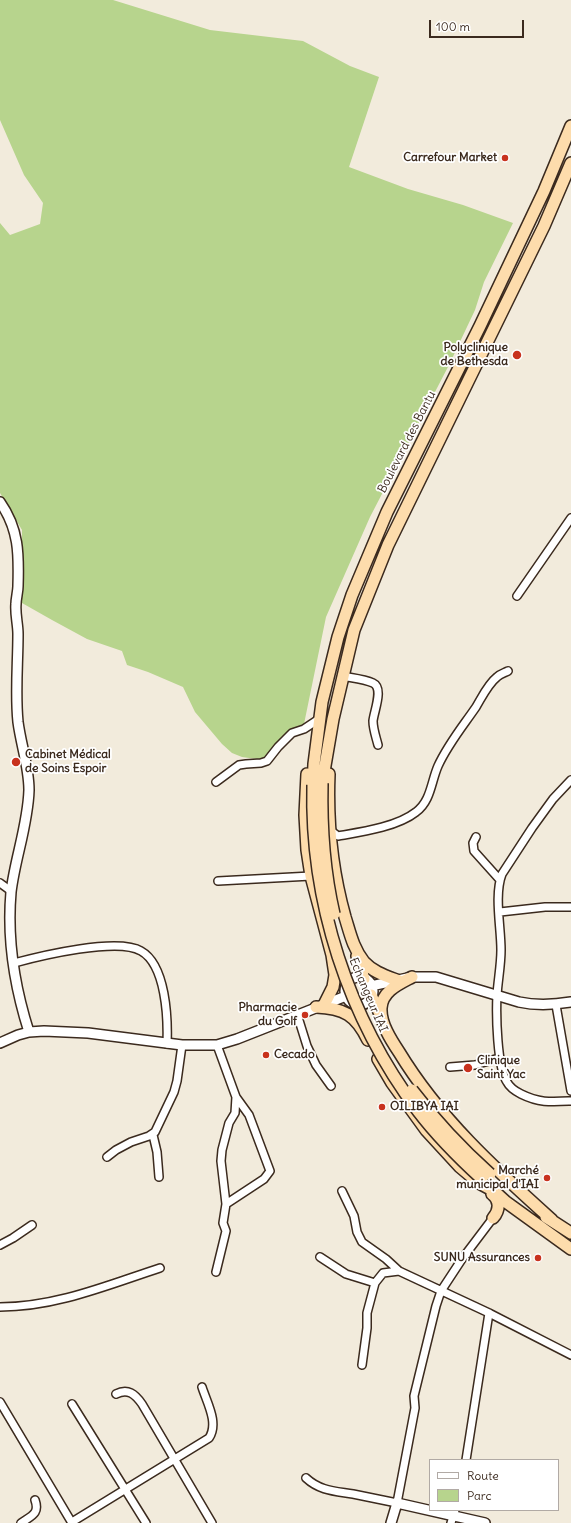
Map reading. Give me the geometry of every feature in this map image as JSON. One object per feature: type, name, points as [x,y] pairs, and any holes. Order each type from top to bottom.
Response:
[{"type":"highway","name":"Boulevard des Bantu","points":[[318,784],[314,764],[319,719],[338,637],[352,595],[387,512],[476,333],[544,191],[571,126]]},
{"type":"highway","points":[[318,784],[342,676],[354,630],[388,545],[544,226],[571,163]]},
{"type":"highway","points":[[319,719],[310,749],[306,785],[306,828],[311,876],[332,955],[365,1032],[392,1083],[409,1109],[460,1167],[484,1179],[571,1233]]},
{"type":"highway","points":[[333,719],[328,792],[330,830],[336,880],[354,947],[390,1037],[406,1065],[437,1107],[498,1171],[552,1220]]},
{"type":"highway","name":"Echangeur IAI","points":[[318,784],[313,810],[314,840],[318,876],[324,907],[338,957],[362,1016],[384,1059],[417,1110],[450,1148],[484,1179]]},
{"type":"highway","points":[[354,947],[370,967],[395,981]]},
{"type":"highway","points":[[332,955],[335,982],[325,1004],[330,1008],[346,1012],[352,1016],[365,1032]]},
{"type":"highway","points":[[382,1018],[381,1007],[386,995],[399,984],[412,978]]},
{"type":"highway","points":[[484,1179],[495,1195],[571,1249]]},
{"type":"highway","points":[[493,1218],[498,1211],[495,1195]]},
{"type":"street","points":[[0,502],[11,521],[18,548],[18,586],[16,604],[18,633],[18,720],[29,790],[28,806],[11,891],[10,926],[14,963],[21,1003],[29,1032]]},
{"type":"street","points":[[517,596],[571,518]]},
{"type":"street","points":[[330,830],[338,836],[391,824],[416,812],[427,800],[437,767],[459,730],[491,684],[497,677],[508,671]]},
{"type":"street","points":[[342,676],[373,683],[377,686],[378,691],[373,721],[374,732],[378,745]]},
{"type":"street","points":[[216,782],[239,766],[267,761],[292,733],[304,729],[319,719]]},
{"type":"street","points":[[571,780],[553,799],[532,828],[500,880],[498,903],[500,912],[501,951],[497,996],[499,1058],[502,1074],[507,1083],[516,1091],[533,1100],[544,1102],[571,1101]]},
{"type":"street","points":[[476,836],[473,843],[474,851],[500,880]]},
{"type":"street","points":[[218,880],[311,876]]},
{"type":"street","points":[[0,883],[11,891]]},
{"type":"street","points":[[500,912],[545,907],[571,907]]},
{"type":"street","points":[[14,963],[49,954],[106,947],[121,946],[141,951],[152,960],[161,982],[166,1015],[167,1044]]},
{"type":"street","points":[[348,995],[352,979],[359,977],[369,986]]},
{"type":"street","points":[[369,986],[412,978],[436,977],[532,1005],[556,1005],[571,1002]]},
{"type":"street","points":[[348,995],[357,1004],[364,1003],[368,1000],[369,986]]},
{"type":"street","points":[[0,1043],[29,1032],[44,1031],[88,1033],[167,1044],[217,1044],[237,1039],[348,995]]},
{"type":"street","points":[[556,1005],[571,1091]]},
{"type":"street","points":[[297,1014],[307,1046],[316,1065],[331,1086]]},
{"type":"street","points":[[217,1044],[236,1097],[249,1115],[270,1171],[264,1179],[226,1204]]},
{"type":"street","points":[[159,1177],[157,1152],[153,1134],[174,1092],[182,1045]]},
{"type":"street","points":[[450,1067],[475,1065],[499,1058]]},
{"type":"street","points":[[216,1272],[226,1231],[223,1223],[226,1204],[221,1161],[222,1150],[229,1122],[234,1113],[236,1097]]},
{"type":"street","points":[[106,1157],[131,1142],[153,1134]]},
{"type":"street","points":[[342,1191],[354,1216],[362,1242],[386,1259],[399,1271],[489,1313],[571,1355]]},
{"type":"street","points":[[391,1523],[397,1503],[415,1408],[414,1396],[441,1291],[462,1259],[493,1218]]},
{"type":"street","points":[[0,1245],[32,1225]]},
{"type":"street","points":[[320,1257],[346,1274],[375,1283]]},
{"type":"street","points":[[0,1307],[21,1306],[63,1299],[160,1268]]},
{"type":"street","points":[[362,1365],[368,1313],[375,1283],[383,1273],[399,1271]]},
{"type":"street","points":[[466,1459],[489,1313]]},
{"type":"street","points":[[0,1402],[72,1522],[209,1438],[214,1427],[212,1414],[202,1388]]},
{"type":"street","points":[[116,1394],[124,1391],[137,1397],[212,1523]]},
{"type":"street","points":[[72,1404],[146,1523]]},
{"type":"street","points":[[306,1478],[313,1484],[328,1490],[429,1510]]},
{"type":"street","points":[[21,1523],[34,1515],[37,1510],[35,1500]]},
{"type":"street","points":[[431,1511],[485,1523]]},
{"type":"green space","points":[[0,0],[113,0],[210,30],[303,41],[350,66],[379,77],[349,167],[408,189],[463,205],[513,223],[484,282],[475,310],[449,365],[370,517],[326,617],[304,724],[294,729],[264,760],[242,757],[232,753],[222,744],[195,712],[183,687],[127,665],[122,651],[87,639],[22,603],[22,530],[0,493],[0,223],[10,235],[40,224],[43,203],[24,175],[0,120]]},
{"type":"place","name":"Carrefour Market","points":[[505,158]]},
{"type":"place","name":"Polyclinique de Bethesda","points":[[517,355]]},
{"type":"place","name":"Cabinet Médical de Soins Espoir","points":[[16,762]]},
{"type":"place","name":"Pharmacie du Golf","points":[[305,1015]]},
{"type":"place","name":"Cecado","points":[[266,1055]]},
{"type":"place","name":"Clinique Saint Yac","points":[[468,1068]]},
{"type":"place","name":"OILIBYA IAI","points":[[382,1107]]},
{"type":"place","name":"Marché municipal d'IAI","points":[[547,1178]]},
{"type":"place","name":"SUNU Assurances","points":[[538,1258]]}]
